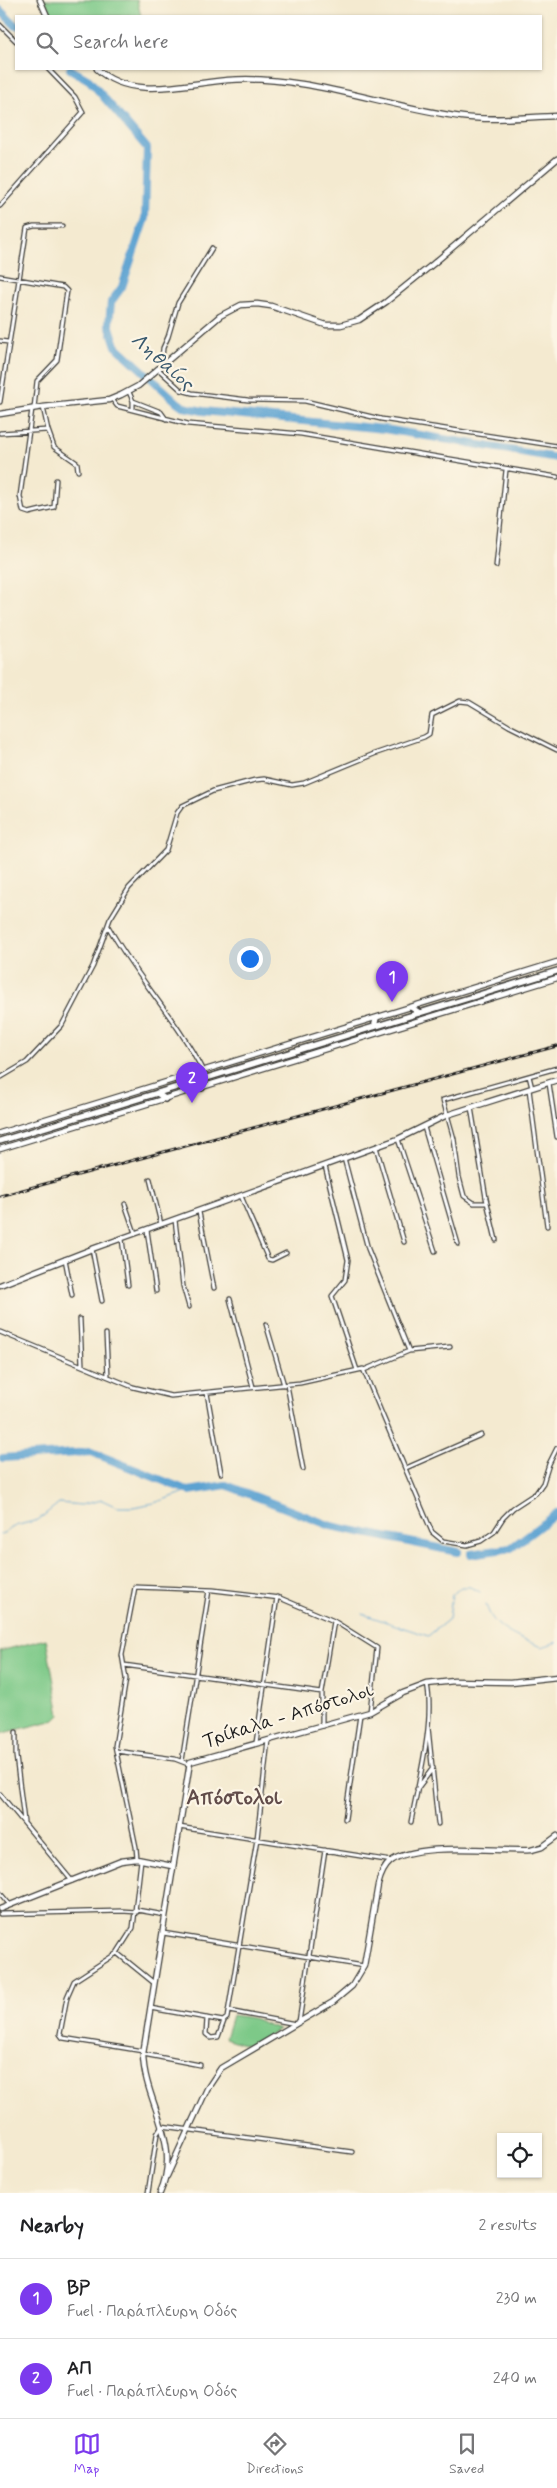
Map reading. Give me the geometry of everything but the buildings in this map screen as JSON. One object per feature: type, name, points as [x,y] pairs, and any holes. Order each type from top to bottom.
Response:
[{"type":"main road","points":[[0,1141],[557,971]]},
{"type":"main road","points":[[412,1008],[420,1013]]},
{"type":"main road","points":[[374,1027],[376,1019]]},
{"type":"main road","points":[[202,1088],[205,1079]]},
{"type":"main road","points":[[158,1093],[165,1099]]},
{"type":"street","points":[[40,0],[47,15]]},
{"type":"street","points":[[0,25],[15,40]]},
{"type":"street","points":[[0,206],[83,112],[75,97],[49,70]]},
{"type":"street","points":[[98,70],[113,81],[133,86],[177,86],[254,79],[303,84],[381,102],[461,117],[557,116]]},
{"type":"street","points":[[0,414],[42,406],[112,399],[129,392],[220,316],[241,305],[258,304],[271,306],[326,325],[341,325],[359,320],[386,302],[433,264],[557,158]]},
{"type":"street","points":[[0,402],[27,228],[34,226],[62,226]]},
{"type":"street","points":[[165,363],[162,358],[163,348],[179,299],[212,248]]},
{"type":"street","points":[[0,276],[63,287],[67,291],[57,360],[37,381],[21,486],[20,504],[23,511],[29,513],[54,507],[56,480]]},
{"type":"street","points":[[0,341],[8,342]]},
{"type":"street","points":[[157,370],[177,387],[189,393],[248,400],[305,401],[381,419],[557,446]]},
{"type":"street","points":[[129,392],[132,410]]},
{"type":"street","points":[[112,399],[115,405],[166,420],[188,424],[301,434],[506,470],[557,477]]},
{"type":"street","points":[[132,401],[160,412],[166,420]]},
{"type":"street","points":[[42,406],[54,447],[77,463],[78,471]]},
{"type":"street","points":[[0,432],[48,430]]},
{"type":"street","points":[[496,566],[506,470]]},
{"type":"street","points":[[0,1078],[27,1062],[62,1025],[95,962],[107,926],[127,892],[166,850],[179,809],[213,791],[258,779],[292,785],[311,781],[374,754],[424,738],[429,734],[430,720],[434,714],[462,701],[472,703],[498,720],[557,750]]},
{"type":"street","points":[[107,926],[125,957],[172,1020],[203,1072]]},
{"type":"street","points":[[0,1133],[557,962]]},
{"type":"street","points":[[0,1149],[557,978]]},
{"type":"street","points":[[487,1203],[474,1203],[464,1196],[459,1177],[454,1140],[444,1099],[557,1068]]},
{"type":"street","points":[[529,1076],[547,1226]]},
{"type":"street","points":[[0,1285],[92,1249],[398,1139],[447,1115],[557,1080]]},
{"type":"street","points":[[549,1082],[557,1137]]},
{"type":"street","points":[[471,1107],[487,1203],[496,1240]]},
{"type":"street","points":[[424,1127],[458,1244]]},
{"type":"street","points":[[398,1139],[435,1251]]},
{"type":"street","points":[[376,1146],[404,1242]]},
{"type":"street","points":[[344,1158],[368,1249],[408,1351]]},
{"type":"street","points":[[325,1166],[348,1260],[345,1280],[332,1296],[356,1370]]},
{"type":"street","points":[[150,1179],[161,1225]]},
{"type":"street","points":[[241,1196],[268,1259],[270,1260],[286,1253]]},
{"type":"street","points":[[125,1204],[136,1234]]},
{"type":"street","points":[[199,1212],[214,1288]]},
{"type":"street","points":[[175,1220],[183,1286],[189,1307]]},
{"type":"street","points":[[147,1230],[156,1291]]},
{"type":"street","points":[[122,1239],[128,1285]]},
{"type":"street","points":[[92,1249],[102,1301]]},
{"type":"street","points":[[65,1259],[72,1294]]},
{"type":"street","points":[[230,1300],[253,1387]]},
{"type":"street","points":[[80,1319],[82,1365]]},
{"type":"street","points":[[266,1324],[285,1385],[303,1469]]},
{"type":"street","points":[[0,1332],[108,1377],[159,1394],[178,1396],[285,1385],[329,1378],[356,1370],[364,1370],[408,1351],[450,1347]]},
{"type":"street","points":[[106,1334],[108,1377]]},
{"type":"street","points":[[364,1370],[435,1536],[443,1541],[472,1544],[494,1532],[502,1518],[513,1508],[536,1493],[543,1483],[557,1448]]},
{"type":"street","points":[[207,1393],[221,1473]]},
{"type":"street","points":[[406,1468],[481,1435]]},
{"type":"street","points":[[200,2065],[143,2052],[63,2038],[60,2034],[67,1997],[74,1981],[117,1953],[133,1928],[137,1911],[139,1860],[116,1751],[126,1679],[122,1655],[135,1587],[209,1590],[277,1597],[334,1621],[377,1648],[370,1712]]},
{"type":"street","points":[[182,1761],[209,1590]]},
{"type":"street","points":[[256,1743],[277,1597]]},
{"type":"street","points":[[322,1726],[322,1693],[334,1621]]},
{"type":"street","points":[[124,1665],[322,1693]]},
{"type":"street","name":"Τρίκαλα - Απόστολοι","points":[[167,2178],[167,2153],[162,2126],[146,2077],[143,2052],[188,1764],[193,1760],[370,1712],[403,1694],[427,1684],[454,1681],[511,1682],[557,1677]]},
{"type":"street","points":[[411,1822],[428,1722],[429,1701],[427,1684]]},
{"type":"street","points":[[346,1819],[360,1715]]},
{"type":"street","points":[[428,1722],[438,1824]]},
{"type":"street","points":[[16,1732],[16,1756],[24,1823]]},
{"type":"street","points":[[207,2018],[206,2034],[214,2038],[220,2034],[224,2021],[228,2018],[238,1946],[257,1839],[268,1740]]},
{"type":"street","points":[[116,1751],[182,1761],[188,1764]]},
{"type":"street","points":[[417,1790],[433,1768]]},
{"type":"street","points":[[0,1794],[72,1881]]},
{"type":"street","points":[[178,1826],[392,1860]]},
{"type":"street","points":[[160,2193],[190,2131],[207,2089],[221,2068],[345,1993],[364,1966],[379,1882],[384,1869],[392,1860],[405,1855],[439,1850],[531,1850],[542,1847],[557,1836]]},
{"type":"street","points":[[297,2023],[325,1850]]},
{"type":"street","points":[[0,1909],[121,1861],[139,1860],[172,1866]]},
{"type":"street","points":[[0,1894],[10,1905]]},
{"type":"street","points":[[0,1914],[137,1911],[165,1915]]},
{"type":"street","points":[[162,1933],[364,1966]]},
{"type":"street","points":[[117,1953],[154,1982]]},
{"type":"street","points":[[150,2008],[224,2021]]},
{"type":"street","points":[[229,2011],[297,2023]]},
{"type":"street","points":[[148,2193],[157,2137],[162,2126],[352,2152]]},
{"type":"green space","points":[[44,0],[137,0],[141,15],[52,15]]},
{"type":"green space","points":[[46,1639],[60,1715],[55,1720],[0,1734],[0,1651]]},
{"type":"green space","points":[[232,2015],[252,2018],[279,2029],[252,2047],[225,2038]]},
{"type":"waterway","name":"Ληθαίος","points":[[0,10],[15,25]]},
{"type":"waterway","name":"Ληθαίος","points":[[72,70],[89,80],[147,148],[145,218],[122,287],[111,302],[109,324],[116,346],[177,402],[184,407],[203,411],[384,429],[557,458]]},
{"type":"waterway","points":[[3,1458],[91,1452],[189,1491],[226,1485],[331,1526],[458,1552]]},
{"type":"waterway","points":[[0,1535],[15,1526],[38,1520],[59,1503],[81,1505],[102,1500],[117,1507],[133,1507],[154,1503],[189,1491]]},
{"type":"waterway","points":[[471,1554],[511,1548],[557,1513]]},
{"type":"waterway","points":[[363,1614],[428,1636],[449,1619],[452,1595],[461,1587],[470,1587],[480,1592]]},
{"type":"waterway","points":[[486,1604],[494,1620],[508,1632],[542,1647],[557,1642]]},
{"type":"railway","points":[[0,1196],[557,1046]]},
{"type":"place","name":"BP","points":[[392,1002]]},
{"type":"place","name":"ΑΠ","points":[[192,1103]]},
{"type":"district","name":"Απόστολοι","points":[[234,1798]]}]
